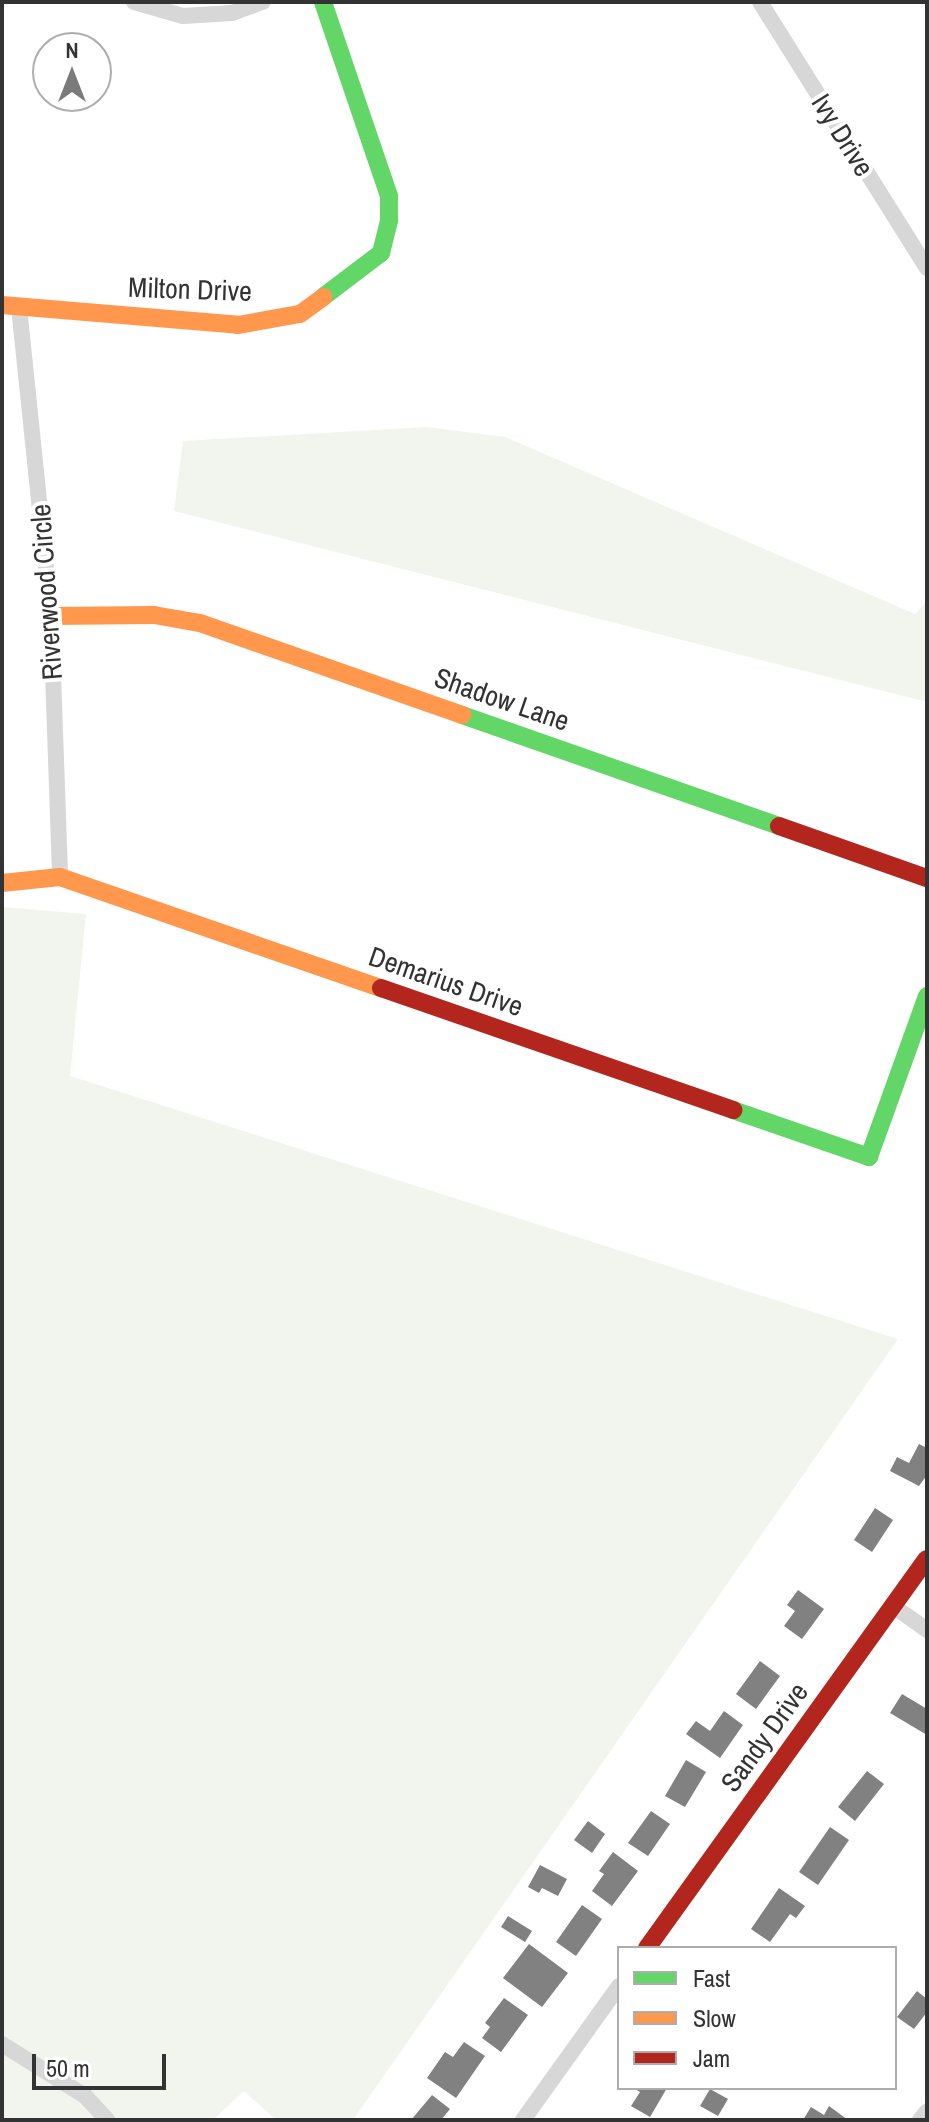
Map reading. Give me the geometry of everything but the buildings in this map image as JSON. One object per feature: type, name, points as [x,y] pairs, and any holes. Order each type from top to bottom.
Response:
[{"type":"street","points":[[134,2],[183,16],[232,13],[263,2]]},
{"type":"street","name":"Milton Drive","points":[[10,306],[238,325],[300,314],[381,253],[389,220],[389,196],[323,2]]},
{"type":"street","name":"Ivy Drive","points":[[760,2],[927,268]]},
{"type":"street","name":"Riverwood Circle","points":[[10,306],[51,616],[60,877]]},
{"type":"street","name":"Shadow Lane","points":[[51,616],[154,615],[200,623],[927,878]]},
{"type":"street","name":"Demarius Drive","points":[[2,883],[60,877],[869,1157],[927,996]]},
{"type":"street","name":"Sandy Drive","points":[[648,1946],[927,1559]]},
{"type":"street","points":[[893,1606],[927,1630]]},
{"type":"street","points":[[523,2120],[617,1989]]},
{"type":"street","points":[[2,2044],[85,2096],[107,2120]]},
{"type":"street","points":[[920,2120],[927,2111]]},
{"type":"shaded area","points":[[427,427],[505,437],[915,614],[927,601],[927,702],[174,511],[183,441]]},
{"type":"shaded area","points":[[2,907],[86,914],[70,1076],[898,1339],[353,2120],[276,2120],[244,2091],[213,2120],[2,2120]]},
{"type":"traffic: fast","points":[[323,2],[389,196],[389,220],[381,253],[323,297]]},
{"type":"traffic: fast","points":[[462,715],[779,826]]},
{"type":"traffic: fast","points":[[733,1110],[869,1157],[927,996]]},
{"type":"traffic: slow","points":[[2,305],[238,325],[300,314],[323,297]]},
{"type":"traffic: slow","points":[[51,616],[154,615],[200,623],[462,715]]},
{"type":"traffic: slow","points":[[2,883],[60,877],[381,988]]},
{"type":"traffic: jam","points":[[779,826],[927,878]]},
{"type":"traffic: jam","points":[[381,988],[733,1110]]},
{"type":"traffic: jam","points":[[648,1946],[927,1559]]}]
